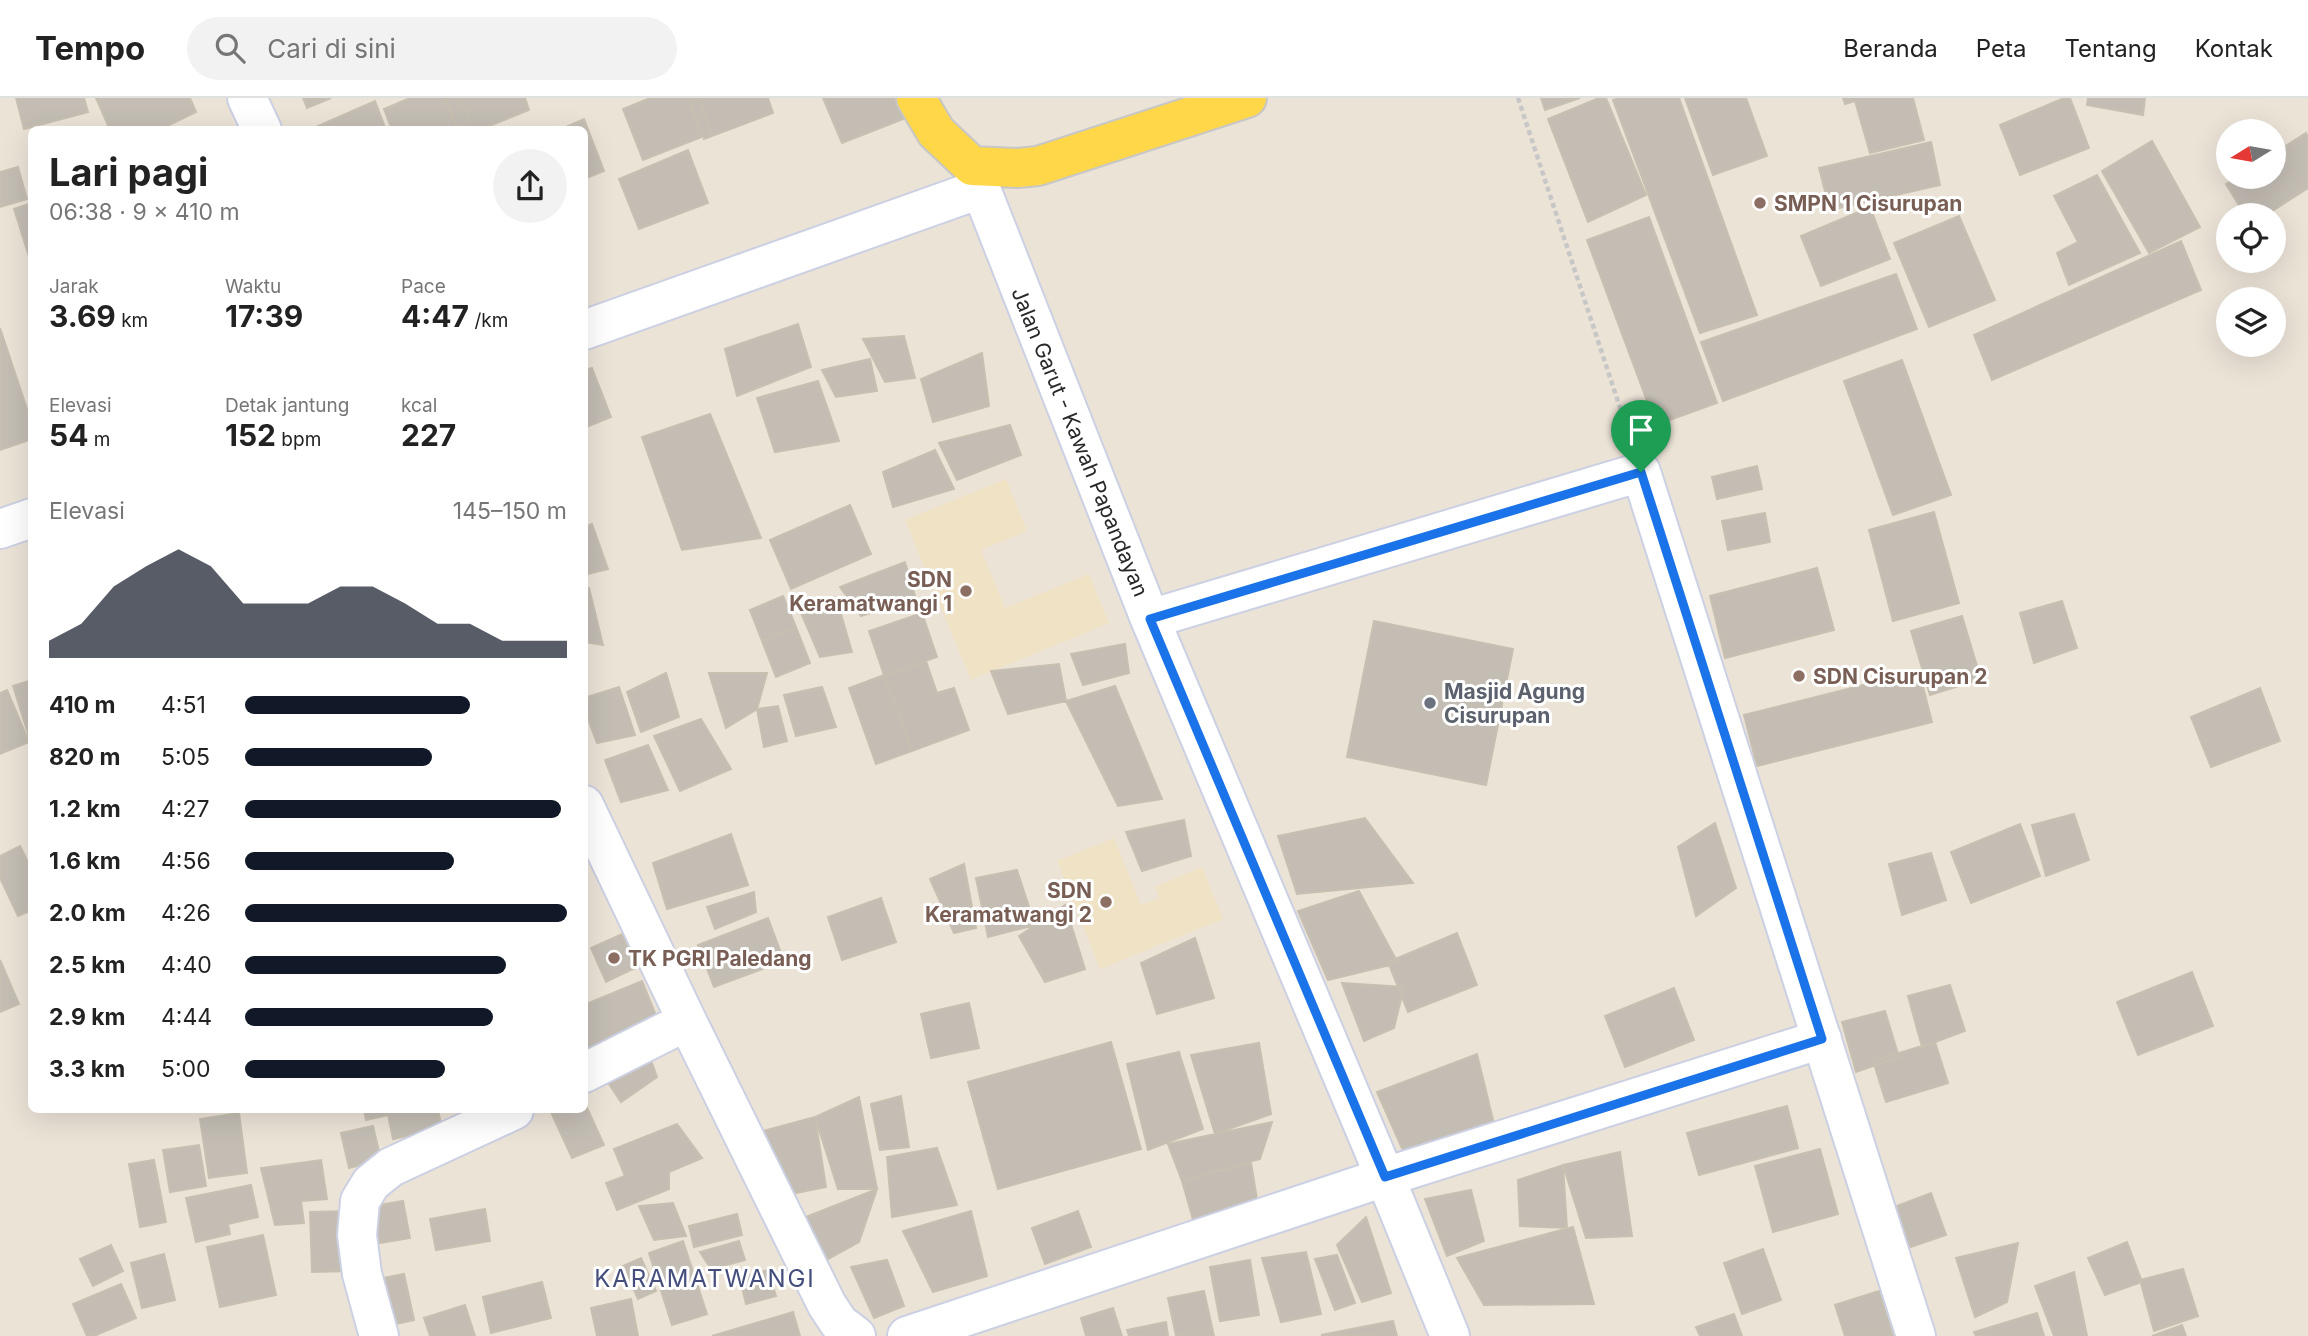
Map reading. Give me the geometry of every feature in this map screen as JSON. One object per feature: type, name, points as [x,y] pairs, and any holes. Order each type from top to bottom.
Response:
[{"type":"main road","points":[[916,98],[936,132],[968,168],[1038,166],[1247,98]]},
{"type":"street","points":[[247,98],[260,126]]},
{"type":"street","points":[[588,328],[968,168]]},
{"type":"street","name":"Jalan Garut - Kawah Papandayan","points":[[968,168],[1150,619],[1450,1336]]},
{"type":"street","points":[[1150,619],[1641,472],[1916,1336]]},
{"type":"street","points":[[0,529],[28,519]]},
{"type":"street","points":[[588,813],[827,1305],[839,1323],[856,1336]]},
{"type":"street","points":[[588,1071],[687,1021]]},
{"type":"street","points":[[908,1336],[1385,1177],[1822,1039]]},
{"type":"street","points":[[379,1336],[362,1274],[357,1235],[360,1201],[371,1183],[391,1167],[508,1113]]},
{"type":"path","points":[[1518,98],[1641,472]]},
{"type":"shaded area","name":"SDN Keramatwangi 1","points":[[1006,479],[1027,531],[981,550],[1005,608],[1089,574],[1109,623],[971,680],[905,520]]},
{"type":"shaded area","name":"SDN Keramatwangi 2","points":[[1114,838],[1141,905],[1159,898],[1155,887],[1202,867],[1223,919],[1100,969],[1057,861]]},
{"type":"building","points":[[16,98],[84,98],[88,112],[24,129]]},
{"type":"building","points":[[96,98],[190,98],[196,112],[167,126],[108,126]]},
{"type":"building","points":[[303,98],[331,98],[307,108]]},
{"type":"building","points":[[410,98],[460,98],[470,126],[390,126],[384,109]]},
{"type":"building","points":[[445,98],[525,98],[529,110],[489,126],[456,126]]},
{"type":"building","points":[[650,98],[698,98],[712,133],[643,160],[623,109]]},
{"type":"building","points":[[688,98],[768,98],[773,113],[704,139]]},
{"type":"building","points":[[823,98],[903,98],[911,116],[842,143]]},
{"type":"building","points":[[1541,98],[1580,98],[1545,110]]},
{"type":"building","points":[[1599,98],[1606,98],[1646,195],[1588,222],[1548,119]]},
{"type":"building","points":[[1679,98],[1757,315],[1700,333],[1613,100]]},
{"type":"building","points":[[1685,98],[1746,98],[1767,156],[1713,175]]},
{"type":"building","points":[[1843,98],[1913,98],[1924,140],[1870,153],[1855,101],[1845,104]]},
{"type":"building","points":[[2064,98],[2070,98],[2089,148],[2020,175],[2000,125]]},
{"type":"building","points":[[2088,98],[2145,98],[2143,115],[2087,105]]},
{"type":"building","points":[[375,101],[384,126],[318,126]]},
{"type":"building","points":[[584,119],[587,126],[568,126]]},
{"type":"building","points":[[588,129],[604,171],[588,177]]},
{"type":"building","points":[[2306,133],[2308,188],[2285,203],[2238,203],[2229,189],[2286,189],[2286,146]]},
{"type":"building","points":[[2152,141],[2200,227],[2149,253],[2102,171]]},
{"type":"building","points":[[1931,142],[1940,185],[1830,210],[1819,168]]},
{"type":"building","points":[[688,150],[708,203],[639,229],[619,179]]},
{"type":"building","points":[[18,167],[27,199],[0,207],[0,172]]},
{"type":"building","points":[[2097,175],[2140,253],[2069,285],[2057,253],[2078,242],[2054,196]]},
{"type":"building","points":[[28,204],[28,253],[14,209]]},
{"type":"building","points":[[1870,207],[1890,259],[1821,286],[1801,236]]},
{"type":"building","points":[[1959,216],[1995,300],[1929,327],[1894,243]]},
{"type":"building","points":[[1649,217],[1717,403],[1656,425],[1587,240]]},
{"type":"building","points":[[2181,241],[2201,290],[1992,380],[1974,335]]},
{"type":"building","points":[[1896,274],[1917,329],[1723,401],[1701,342]]},
{"type":"building","points":[[798,324],[811,367],[737,396],[725,349]]},
{"type":"building","points":[[0,328],[28,412],[28,440],[0,450]]},
{"type":"building","points":[[904,336],[915,378],[885,382],[863,339]]},
{"type":"building","points":[[982,353],[989,406],[933,422],[921,379]]},
{"type":"building","points":[[870,359],[877,391],[836,397],[822,370]]},
{"type":"building","points":[[1902,360],[1951,495],[1893,515],[1844,381]]},
{"type":"building","points":[[592,368],[611,417],[588,426],[588,369]]},
{"type":"building","points":[[818,381],[839,441],[775,452],[757,398]]},
{"type":"building","points":[[710,414],[761,538],[682,550],[642,437]]},
{"type":"building","points":[[1010,425],[1021,455],[957,480],[939,443]]},
{"type":"building","points":[[935,450],[954,489],[893,507],[883,472]]},
{"type":"building","points":[[1757,466],[1762,489],[1717,499],[1712,477]]},
{"type":"building","points":[[850,505],[871,554],[791,589],[770,540]]},
{"type":"building","points":[[1934,512],[1959,603],[1893,621],[1869,530]]},
{"type":"building","points":[[1765,513],[1770,542],[1728,550],[1722,521]]},
{"type":"building","points":[[592,524],[608,569],[588,574],[588,526]]},
{"type":"building","points":[[905,562],[916,599],[861,616],[840,587]]},
{"type":"building","points":[[1817,568],[1834,630],[1725,658],[1710,596]]},
{"type":"building","points":[[589,588],[603,645],[588,643]]},
{"type":"building","points":[[783,596],[796,627],[762,641],[750,610]]},
{"type":"building","points":[[836,597],[852,652],[820,657],[798,606]]},
{"type":"building","points":[[2062,601],[2077,648],[2034,663],[2020,613]]},
{"type":"building","points":[[922,613],[937,657],[884,675],[869,631]]},
{"type":"building","points":[[1962,616],[1981,679],[1930,695],[1911,631]]},
{"type":"building","name":"Masjid Agung Cisurupan","points":[[1374,621],[1513,649],[1486,785],[1347,757]]},
{"type":"building","points":[[796,627],[810,663],[776,677],[762,641]]},
{"type":"building","points":[[1125,644],[1129,673],[1083,685],[1071,654]]},
{"type":"building","points":[[926,661],[937,693],[954,688],[969,730],[912,751],[884,675]]},
{"type":"building","points":[[1059,664],[1066,701],[1008,714],[991,671]]},
{"type":"building","points":[[1919,671],[1932,722],[1757,766],[1744,715]]},
{"type":"building","points":[[666,673],[679,717],[641,732],[627,692]]},
{"type":"building","points":[[709,673],[767,673],[757,709],[726,728]]},
{"type":"building","points":[[884,675],[912,751],[876,764],[849,688]]},
{"type":"building","points":[[28,681],[28,734],[13,686]]},
{"type":"building","points":[[1115,686],[1162,799],[1118,806],[1066,701]]},
{"type":"building","points":[[619,687],[635,735],[597,743],[588,719],[588,697]]},
{"type":"building","points":[[822,687],[836,727],[796,736],[784,695]]},
{"type":"building","points":[[2260,688],[2280,741],[2211,767],[2191,717]]},
{"type":"building","points":[[7,690],[28,742],[0,754],[0,693]]},
{"type":"building","points":[[778,706],[787,741],[764,747],[757,709]]},
{"type":"building","points":[[701,719],[731,769],[680,791],[654,736]]},
{"type":"building","points":[[648,745],[668,790],[621,802],[605,760]]},
{"type":"building","points":[[2074,814],[2089,860],[2046,876],[2032,825]]},
{"type":"building","points":[[1365,818],[1413,883],[1297,894],[1278,836]]},
{"type":"building","points":[[1184,820],[1191,856],[1142,871],[1126,832]]},
{"type":"building","points":[[1715,823],[1736,888],[1696,916],[1678,847]]},
{"type":"building","points":[[2020,824],[2040,876],[1971,903],[1951,852]]},
{"type":"building","points":[[731,834],[748,885],[667,909],[653,863]]},
{"type":"building","points":[[20,846],[28,862],[28,912],[18,916],[0,878],[0,856]]},
{"type":"building","points":[[1931,853],[1946,900],[1902,915],[1889,864]]},
{"type":"building","points":[[964,864],[976,928],[954,933],[930,879]]},
{"type":"building","points":[[1017,870],[1035,925],[988,937],[976,878]]},
{"type":"building","points":[[1359,891],[1398,963],[1328,980],[1298,911]]},
{"type":"building","points":[[754,892],[756,912],[715,929],[707,907]]},
{"type":"building","points":[[881,898],[896,942],[842,960],[828,917]]},
{"type":"building","points":[[1065,905],[1085,969],[1045,982],[1019,936]]},
{"type":"building","points":[[768,918],[784,961],[714,987],[698,945]]},
{"type":"building","points":[[1457,933],[1477,985],[1408,1012],[1388,962]]},
{"type":"building","name":"TK PGRI Paledang","points":[[622,934],[637,967],[606,982],[591,948]]},
{"type":"building","points":[[1195,938],[1214,998],[1157,1014],[1141,963]]},
{"type":"building","points":[[0,960],[19,1004],[0,1012]]},
{"type":"building","points":[[2192,972],[2213,1026],[2138,1055],[2117,1002]]},
{"type":"building","points":[[642,981],[659,1023],[588,1052],[588,1003]]},
{"type":"building","points":[[1342,983],[1404,987],[1394,1028],[1364,1041]]},
{"type":"building","points":[[1950,985],[1965,1031],[1922,1047],[1908,996]]},
{"type":"building","points":[[1674,988],[1694,1040],[1625,1067],[1605,1016]]},
{"type":"building","points":[[969,1003],[979,1048],[931,1058],[921,1014]]},
{"type":"building","points":[[1885,1011],[1899,1057],[1856,1072],[1842,1022]]},
{"type":"building","points":[[1111,1042],[1141,1149],[998,1189],[968,1082]]},
{"type":"building","points":[[1935,1042],[1948,1083],[1886,1102],[1873,1061]]},
{"type":"building","points":[[1259,1043],[1271,1114],[1215,1134],[1191,1055]]},
{"type":"building","points":[[647,1049],[657,1077],[621,1102],[605,1078]]},
{"type":"building","points":[[1179,1052],[1203,1129],[1148,1150],[1127,1064]]},
{"type":"building","points":[[1477,1054],[1496,1132],[1408,1162],[1377,1092]]},
{"type":"building","points":[[901,1096],[909,1147],[880,1150],[871,1104]]},
{"type":"building","points":[[859,1097],[877,1189],[838,1189],[815,1117]]},
{"type":"building","points":[[1787,1106],[1798,1148],[1699,1175],[1687,1133]]},
{"type":"building","points":[[588,1110],[604,1145],[572,1158],[551,1113],[588,1113]]},
{"type":"building","points":[[239,1113],[247,1173],[209,1178],[200,1119]]},
{"type":"building","points":[[365,1113],[439,1113],[442,1128],[393,1139],[388,1115],[366,1120]]},
{"type":"building","points":[[815,1117],[826,1187],[786,1195],[759,1132]]},
{"type":"building","points":[[1272,1122],[1260,1159],[1182,1181],[1168,1144]]},
{"type":"building","points":[[677,1124],[702,1158],[669,1172],[669,1189],[617,1210],[606,1183],[625,1176],[614,1149]]},
{"type":"building","points":[[373,1126],[381,1160],[349,1168],[341,1133]]},
{"type":"building","points":[[199,1145],[206,1186],[170,1192],[163,1150]]},
{"type":"building","points":[[937,1148],[957,1205],[892,1217],[887,1157]]},
{"type":"building","points":[[1820,1149],[1838,1214],[1773,1232],[1755,1166]]},
{"type":"building","points":[[1620,1152],[1632,1236],[1586,1238],[1563,1165]]},
{"type":"building","points":[[154,1160],[166,1222],[140,1227],[129,1164]]},
{"type":"building","points":[[321,1160],[327,1199],[301,1201],[304,1223],[275,1225],[261,1168]]},
{"type":"building","points":[[1251,1163],[1258,1205],[1194,1223],[1182,1181]]},
{"type":"building","points":[[1563,1165],[1567,1228],[1520,1226],[1518,1180]]},
{"type":"building","points":[[251,1185],[258,1217],[228,1224],[230,1234],[196,1242],[186,1198]]},
{"type":"building","points":[[877,1189],[859,1242],[817,1265],[798,1220]]},
{"type":"building","points":[[1471,1190],[1484,1241],[1447,1256],[1425,1199]]},
{"type":"building","points":[[1931,1193],[1946,1235],[1908,1248],[1894,1207]]},
{"type":"building","points":[[403,1201],[410,1238],[374,1244],[367,1207]]},
{"type":"building","points":[[673,1203],[686,1236],[654,1240],[639,1206]]},
{"type":"building","points":[[485,1209],[490,1241],[436,1250],[430,1219]]},
{"type":"building","points":[[350,1211],[352,1271],[312,1272],[310,1212]]},
{"type":"building","points":[[971,1211],[987,1276],[933,1292],[903,1231]]},
{"type":"building","points":[[1078,1211],[1091,1247],[1045,1264],[1032,1228]]},
{"type":"building","points":[[737,1214],[742,1235],[694,1247],[689,1226]]},
{"type":"building","points":[[1366,1217],[1391,1293],[1362,1302],[1337,1245]]},
{"type":"building","points":[[1573,1227],[1594,1304],[1484,1305],[1457,1258]]},
{"type":"building","points":[[263,1235],[276,1295],[220,1307],[207,1247]]},
{"type":"building","points":[[683,1241],[707,1314],[672,1325],[649,1253]]},
{"type":"building","points":[[739,1241],[745,1260],[711,1269],[700,1252]]},
{"type":"building","points":[[2127,1242],[2142,1282],[2105,1295],[2088,1258]]},
{"type":"building","points":[[2018,1243],[2007,1302],[1975,1317],[1956,1258]]},
{"type":"building","points":[[111,1245],[123,1271],[93,1286],[80,1259]]},
{"type":"building","points":[[1763,1249],[1781,1300],[1742,1314],[1724,1263]]},
{"type":"building","points":[[1306,1252],[1321,1314],[1281,1322],[1262,1258]]},
{"type":"building","points":[[164,1254],[175,1300],[142,1308],[131,1263]]},
{"type":"building","points":[[1337,1255],[1355,1303],[1335,1310],[1315,1259]]},
{"type":"building","points":[[641,1258],[656,1291],[638,1299],[623,1266]]},
{"type":"building","points":[[887,1260],[904,1306],[874,1318],[851,1267]]},
{"type":"building","points":[[1250,1260],[1259,1315],[1220,1321],[1210,1267]]},
{"type":"building","points":[[2183,1269],[2198,1316],[2154,1331],[2140,1280]]},
{"type":"building","points":[[768,1270],[776,1296],[746,1304],[740,1278]]},
{"type":"building","points":[[2074,1272],[2087,1336],[2054,1336],[2035,1286]]},
{"type":"building","points":[[404,1274],[414,1320],[382,1327],[373,1280]]},
{"type":"building","points":[[542,1282],[551,1318],[491,1333],[483,1297]]},
{"type":"building","points":[[121,1284],[136,1318],[94,1336],[87,1336],[73,1304]]},
{"type":"building","points":[[1204,1291],[1214,1336],[1176,1336],[1168,1298]]},
{"type":"building","points":[[1879,1291],[1893,1336],[1845,1336],[1835,1305]]},
{"type":"building","points":[[631,1299],[638,1336],[597,1336],[591,1308]]},
{"type":"building","points":[[465,1305],[475,1336],[430,1336],[424,1318]]},
{"type":"building","points":[[1113,1308],[1122,1336],[1086,1336],[1081,1318]]},
{"type":"building","points":[[793,1312],[800,1336],[712,1336]]},
{"type":"building","points":[[2037,1313],[2044,1336],[1976,1336],[1974,1332]]},
{"type":"building","points":[[1734,1314],[1742,1336],[1700,1336],[1696,1327]]},
{"type":"building","points":[[1393,1321],[1397,1336],[1321,1335]]},
{"type":"building","points":[[1166,1322],[1168,1336],[1129,1336],[1127,1330]]},
{"type":"building","points":[[2182,1325],[2186,1336],[2152,1336]]},
{"type":"place","name":"SMPN 1 Cisurupan","points":[[1760,203]]},
{"type":"place","name":"SDN Keramatwangi 1","points":[[966,591]]},
{"type":"place","name":"SDN Cisurupan 2","points":[[1799,676]]},
{"type":"place","name":"Masjid Agung Cisurupan","points":[[1430,703]]},
{"type":"place","name":"SDN Keramatwangi 2","points":[[1106,902]]},
{"type":"place","name":"TK PGRI Paledang","points":[[614,958]]},
{"type":"district","name":"KARAMATWANGI","points":[[705,1278]]},
{"type":"route","points":[[1641,472],[1822,1039],[1385,1177],[1150,619],[1641,472]]}]
